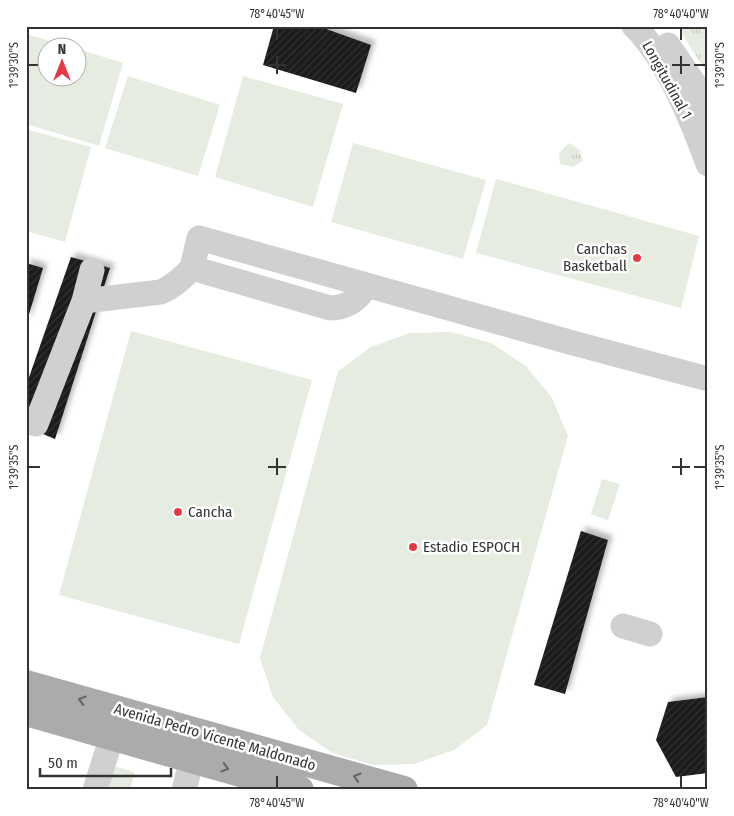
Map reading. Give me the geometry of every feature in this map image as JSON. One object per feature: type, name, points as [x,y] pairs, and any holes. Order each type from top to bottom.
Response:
[{"type":"main road","name":"Avenida Pedro Vicente Maldonado","points":[[26,684],[404,790]]},
{"type":"main road","name":"Avenida Pedro Vicente Maldonado","points":[[26,712],[300,790]]},
{"type":"street","name":"Longitudinal 1","points":[[634,26],[654,50],[682,101],[708,164]]},
{"type":"street","name":"Longitudinal 1","points":[[654,26],[695,85],[708,112]]},
{"type":"street","points":[[84,302],[161,292],[172,287],[182,280],[192,268],[199,238],[708,379]]},
{"type":"street","points":[[36,424],[84,302],[92,270]]},
{"type":"street","points":[[623,626],[650,634]]},
{"type":"street","points":[[95,790],[112,736]]},
{"type":"street","points":[[184,790],[192,759]]},
{"type":"green space","points":[[677,26],[708,26],[708,75]]},
{"type":"green space","points":[[26,34],[40,38],[38,38],[38,88],[88,88],[88,52],[123,63],[99,146],[26,124]]},
{"type":"green space","points":[[128,76],[220,105],[198,176],[105,148]]},
{"type":"green space","points":[[243,76],[343,104],[313,207],[215,177]]},
{"type":"green space","points":[[26,129],[91,147],[65,242],[26,231]]},
{"type":"green space","points":[[353,143],[486,180],[463,259],[331,222]]},
{"type":"green space","points":[[569,143],[580,150],[583,161],[573,167],[560,164],[559,153]]},
{"type":"green space","points":[[496,179],[699,236],[681,308],[476,253]]},
{"type":"green space","name":"Cancha","points":[[131,331],[312,380],[239,644],[59,595]]},
{"type":"green space","name":"Estadio ESPOCH","points":[[451,332],[491,343],[526,366],[552,398],[568,436],[487,725],[454,750],[414,764],[373,765],[333,753],[299,730],[273,697],[260,658],[338,371],[371,347],[410,333]]},
{"type":"green space","points":[[602,479],[620,484],[608,520],[591,514]]},
{"type":"green space","points":[[99,762],[135,772],[130,790],[90,790]]},
{"type":"building","points":[[274,26],[318,26],[371,45],[356,93],[263,65]]},
{"type":"building","points":[[71,257],[110,268],[55,439],[26,427],[26,386]]},
{"type":"building","points":[[26,263],[43,268],[27,321],[26,321]]},
{"type":"building","points":[[581,531],[608,540],[565,694],[534,685]]},
{"type":"building","points":[[708,697],[708,773],[676,777],[656,740],[668,702]]},
{"type":"place","name":"Canchas Basketball","points":[[637,258]]},
{"type":"place","name":"Cancha","points":[[178,512]]},
{"type":"place","name":"Estadio ESPOCH","points":[[413,547]]}]
